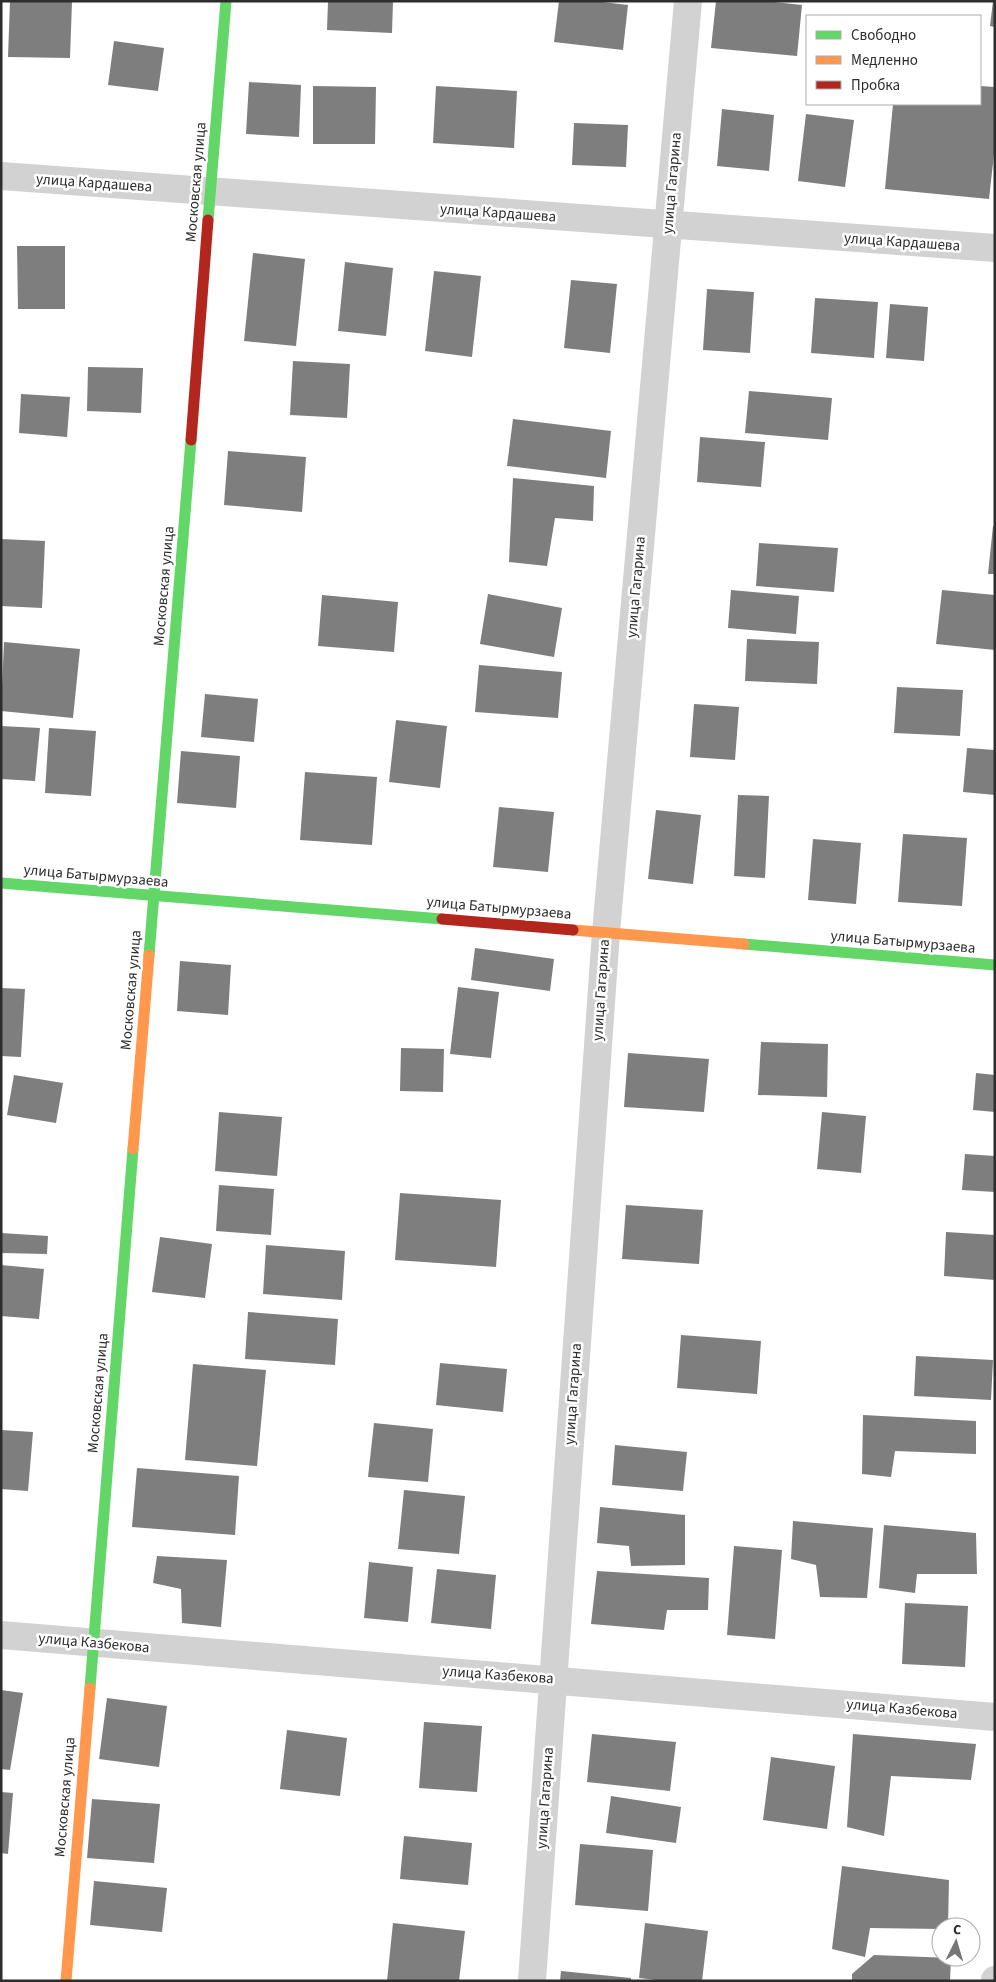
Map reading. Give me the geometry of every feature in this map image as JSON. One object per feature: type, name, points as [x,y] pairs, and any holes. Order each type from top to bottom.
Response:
[{"type":"street","name":"Московская улица","points":[[66,1981],[226,1]]},
{"type":"street","name":"улица Гагарина","points":[[532,1981],[606,932],[688,1]]},
{"type":"street","name":"улица Кардашева","points":[[1,176],[995,248]]},
{"type":"street","name":"улица Батырмурзаева","points":[[1,883],[995,964]]},
{"type":"street","name":"улица Казбекова","points":[[1,1635],[553,1679],[995,1717]]},
{"type":"building","points":[[10,1],[72,2],[70,58],[8,57]]},
{"type":"building","points":[[328,1],[393,1],[392,33],[327,30]]},
{"type":"building","points":[[559,1],[594,1],[628,5],[623,50],[554,42]]},
{"type":"building","points":[[716,1],[765,1],[802,5],[797,56],[711,48]]},
{"type":"building","points":[[993,1],[995,1],[995,27],[990,26]]},
{"type":"building","points":[[114,41],[164,48],[158,91],[108,85]]},
{"type":"building","points":[[249,82],[301,85],[299,137],[246,134]]},
{"type":"building","points":[[313,86],[376,87],[375,144],[313,144]]},
{"type":"building","points":[[436,86],[517,91],[514,148],[433,143]]},
{"type":"building","points":[[981,86],[995,87],[995,145],[989,199],[885,189],[893,105],[981,105]]},
{"type":"building","points":[[722,109],[774,115],[769,171],[717,166]]},
{"type":"building","points":[[806,114],[854,120],[845,187],[798,181]]},
{"type":"building","points":[[574,123],[628,125],[626,167],[572,165]]},
{"type":"building","points":[[17,246],[65,246],[65,309],[18,309]]},
{"type":"building","points":[[253,253],[305,259],[296,346],[244,341]]},
{"type":"building","points":[[345,262],[393,268],[386,336],[338,331]]},
{"type":"building","points":[[434,271],[481,276],[472,357],[425,351]]},
{"type":"building","points":[[571,280],[617,284],[610,353],[564,348]]},
{"type":"building","points":[[707,289],[754,292],[750,353],[703,350]]},
{"type":"building","points":[[815,298],[878,302],[874,358],[811,353]]},
{"type":"building","points":[[890,304],[928,307],[924,361],[886,358]]},
{"type":"building","points":[[293,361],[350,364],[347,418],[290,415]]},
{"type":"building","points":[[88,367],[143,368],[141,413],[87,411]]},
{"type":"building","points":[[749,391],[832,398],[828,440],[745,433]]},
{"type":"building","points":[[21,394],[70,397],[67,437],[19,433]]},
{"type":"building","points":[[513,419],[611,431],[606,478],[507,466]]},
{"type":"building","points":[[700,437],[765,442],[761,487],[697,482]]},
{"type":"building","points":[[228,451],[306,457],[302,512],[224,505]]},
{"type":"building","points":[[513,478],[594,486],[593,521],[555,518],[547,566],[509,562]]},
{"type":"building","points":[[993,526],[995,527],[995,574],[988,574]]},
{"type":"building","points":[[1,539],[45,541],[42,608],[1,606]]},
{"type":"building","points":[[759,543],[838,548],[834,592],[756,586]]},
{"type":"building","points":[[731,590],[799,596],[796,634],[728,628]]},
{"type":"building","points":[[942,590],[995,595],[995,650],[936,644]]},
{"type":"building","points":[[488,594],[562,608],[554,657],[480,644]]},
{"type":"building","points":[[322,595],[398,602],[394,652],[318,646]]},
{"type":"building","points":[[747,639],[819,642],[817,684],[745,681]]},
{"type":"building","points":[[4,642],[80,649],[73,718],[1,711]]},
{"type":"building","points":[[479,665],[562,672],[558,718],[475,712]]},
{"type":"building","points":[[897,687],[963,690],[960,736],[894,733]]},
{"type":"building","points":[[205,694],[258,699],[254,742],[201,737]]},
{"type":"building","points":[[694,704],[739,707],[735,760],[690,757]]},
{"type":"building","points":[[396,720],[447,726],[440,788],[389,782]]},
{"type":"building","points":[[1,726],[40,728],[35,781],[1,779]]},
{"type":"building","points":[[49,728],[96,731],[91,796],[45,793]]},
{"type":"building","points":[[967,748],[995,750],[995,795],[963,792]]},
{"type":"building","points":[[181,751],[240,756],[236,808],[177,803]]},
{"type":"building","points":[[305,772],[377,777],[372,845],[300,840]]},
{"type":"building","points":[[738,795],[769,796],[765,878],[734,876]]},
{"type":"building","points":[[499,807],[554,812],[548,872],[493,867]]},
{"type":"building","points":[[656,810],[701,815],[693,884],[648,879]]},
{"type":"building","points":[[903,834],[967,838],[962,906],[898,902]]},
{"type":"building","points":[[813,839],[861,843],[856,904],[808,900]]},
{"type":"building","points":[[475,948],[554,959],[550,991],[471,980]]},
{"type":"building","points":[[180,961],[231,965],[228,1015],[177,1011]]},
{"type":"building","points":[[458,987],[499,992],[491,1058],[450,1054]]},
{"type":"building","points":[[1,988],[25,989],[21,1057],[1,1056]]},
{"type":"building","points":[[761,1042],[828,1044],[827,1097],[758,1095]]},
{"type":"building","points":[[401,1048],[444,1049],[443,1092],[400,1091]]},
{"type":"building","points":[[628,1053],[709,1059],[704,1112],[624,1107]]},
{"type":"building","points":[[976,1073],[995,1075],[995,1112],[973,1110]]},
{"type":"building","points":[[14,1075],[63,1083],[56,1123],[7,1115]]},
{"type":"building","points":[[219,1112],[282,1117],[277,1176],[215,1171]]},
{"type":"building","points":[[822,1112],[866,1116],[861,1173],[817,1169]]},
{"type":"building","points":[[965,1154],[995,1156],[995,1192],[962,1190]]},
{"type":"building","points":[[219,1185],[274,1189],[271,1235],[216,1231]]},
{"type":"building","points":[[400,1193],[501,1200],[496,1267],[395,1260]]},
{"type":"building","points":[[626,1205],[703,1210],[699,1264],[622,1259]]},
{"type":"building","points":[[946,1232],[995,1235],[995,1280],[944,1276]]},
{"type":"building","points":[[1,1233],[48,1236],[47,1254],[1,1253]]},
{"type":"building","points":[[160,1237],[212,1244],[205,1298],[152,1292]]},
{"type":"building","points":[[266,1245],[345,1251],[342,1300],[263,1294]]},
{"type":"building","points":[[1,1265],[44,1269],[39,1319],[1,1316]]},
{"type":"building","points":[[248,1312],[338,1319],[335,1365],[245,1359]]},
{"type":"building","points":[[681,1335],[761,1341],[757,1394],[677,1388]]},
{"type":"building","points":[[916,1356],[993,1360],[991,1400],[914,1396]]},
{"type":"building","points":[[440,1363],[507,1369],[503,1412],[436,1405]]},
{"type":"building","points":[[193,1364],[266,1370],[257,1466],[185,1460]]},
{"type":"building","points":[[863,1415],[976,1421],[976,1454],[895,1451],[891,1477],[862,1474]]},
{"type":"building","points":[[374,1423],[433,1429],[428,1482],[368,1477]]},
{"type":"building","points":[[1,1430],[33,1432],[28,1491],[1,1489]]},
{"type":"building","points":[[615,1445],[687,1452],[683,1491],[612,1485]]},
{"type":"building","points":[[137,1468],[239,1476],[235,1535],[132,1527]]},
{"type":"building","points":[[404,1490],[465,1496],[459,1554],[398,1549]]},
{"type":"building","points":[[600,1507],[685,1515],[685,1565],[631,1566],[629,1546],[597,1543]]},
{"type":"building","points":[[793,1521],[873,1528],[867,1598],[820,1597],[816,1565],[791,1559]]},
{"type":"building","points":[[884,1525],[976,1533],[977,1574],[917,1574],[915,1593],[879,1588]]},
{"type":"building","points":[[734,1546],[782,1550],[775,1639],[727,1635]]},
{"type":"building","points":[[157,1556],[227,1560],[221,1627],[182,1623],[181,1589],[153,1583]]},
{"type":"building","points":[[369,1562],[413,1567],[408,1622],[364,1618]]},
{"type":"building","points":[[437,1569],[496,1575],[491,1629],[431,1623]]},
{"type":"building","points":[[597,1571],[709,1578],[708,1610],[667,1610],[664,1630],[591,1624]]},
{"type":"building","points":[[905,1603],[968,1606],[965,1667],[902,1664]]},
{"type":"building","points":[[1,1690],[23,1693],[10,1770],[1,1769]]},
{"type":"building","points":[[107,1698],[167,1706],[159,1767],[99,1759]]},
{"type":"building","points":[[424,1722],[482,1726],[477,1792],[419,1788]]},
{"type":"building","points":[[287,1730],[347,1738],[340,1796],[280,1789]]},
{"type":"building","points":[[592,1734],[676,1742],[670,1791],[587,1782]]},
{"type":"building","points":[[853,1734],[976,1744],[971,1780],[891,1776],[884,1836],[847,1827]]},
{"type":"building","points":[[771,1757],[835,1766],[827,1829],[763,1820]]},
{"type":"building","points":[[1,1792],[13,1793],[8,1854],[1,1853]]},
{"type":"building","points":[[611,1796],[681,1807],[676,1843],[606,1833]]},
{"type":"building","points":[[92,1799],[160,1804],[154,1863],[87,1858]]},
{"type":"building","points":[[404,1836],[472,1843],[468,1885],[400,1879]]},
{"type":"building","points":[[580,1844],[653,1850],[648,1911],[575,1905]]},
{"type":"building","points":[[842,1866],[949,1880],[948,1917],[931,1917],[931,1929],[870,1928],[865,1957],[832,1949]]},
{"type":"building","points":[[94,1881],[167,1888],[162,1932],[90,1925]]},
{"type":"building","points":[[393,1923],[465,1931],[459,1981],[387,1981]]},
{"type":"building","points":[[645,1923],[708,1931],[702,1981],[664,1981],[639,1978]]},
{"type":"building","points":[[874,1955],[931,1957],[931,1967],[951,1967],[950,1981],[852,1981],[852,1974]]},
{"type":"building","points":[[561,1971],[631,1978],[631,1981],[560,1981]]},
{"type":"traffic: fast","points":[[208,220],[226,1]]},
{"type":"traffic: fast","points":[[149,955],[191,440]]},
{"type":"traffic: fast","points":[[1,883],[442,919]]},
{"type":"traffic: fast","points":[[744,944],[995,965]]},
{"type":"traffic: fast","points":[[90,1688],[133,1149]]},
{"type":"traffic: slow","points":[[573,930],[744,944]]},
{"type":"traffic: slow","points":[[133,1149],[149,955]]},
{"type":"traffic: slow","points":[[66,1981],[90,1688]]},
{"type":"traffic: jam","points":[[191,440],[208,220]]},
{"type":"traffic: jam","points":[[442,919],[573,930]]}]
